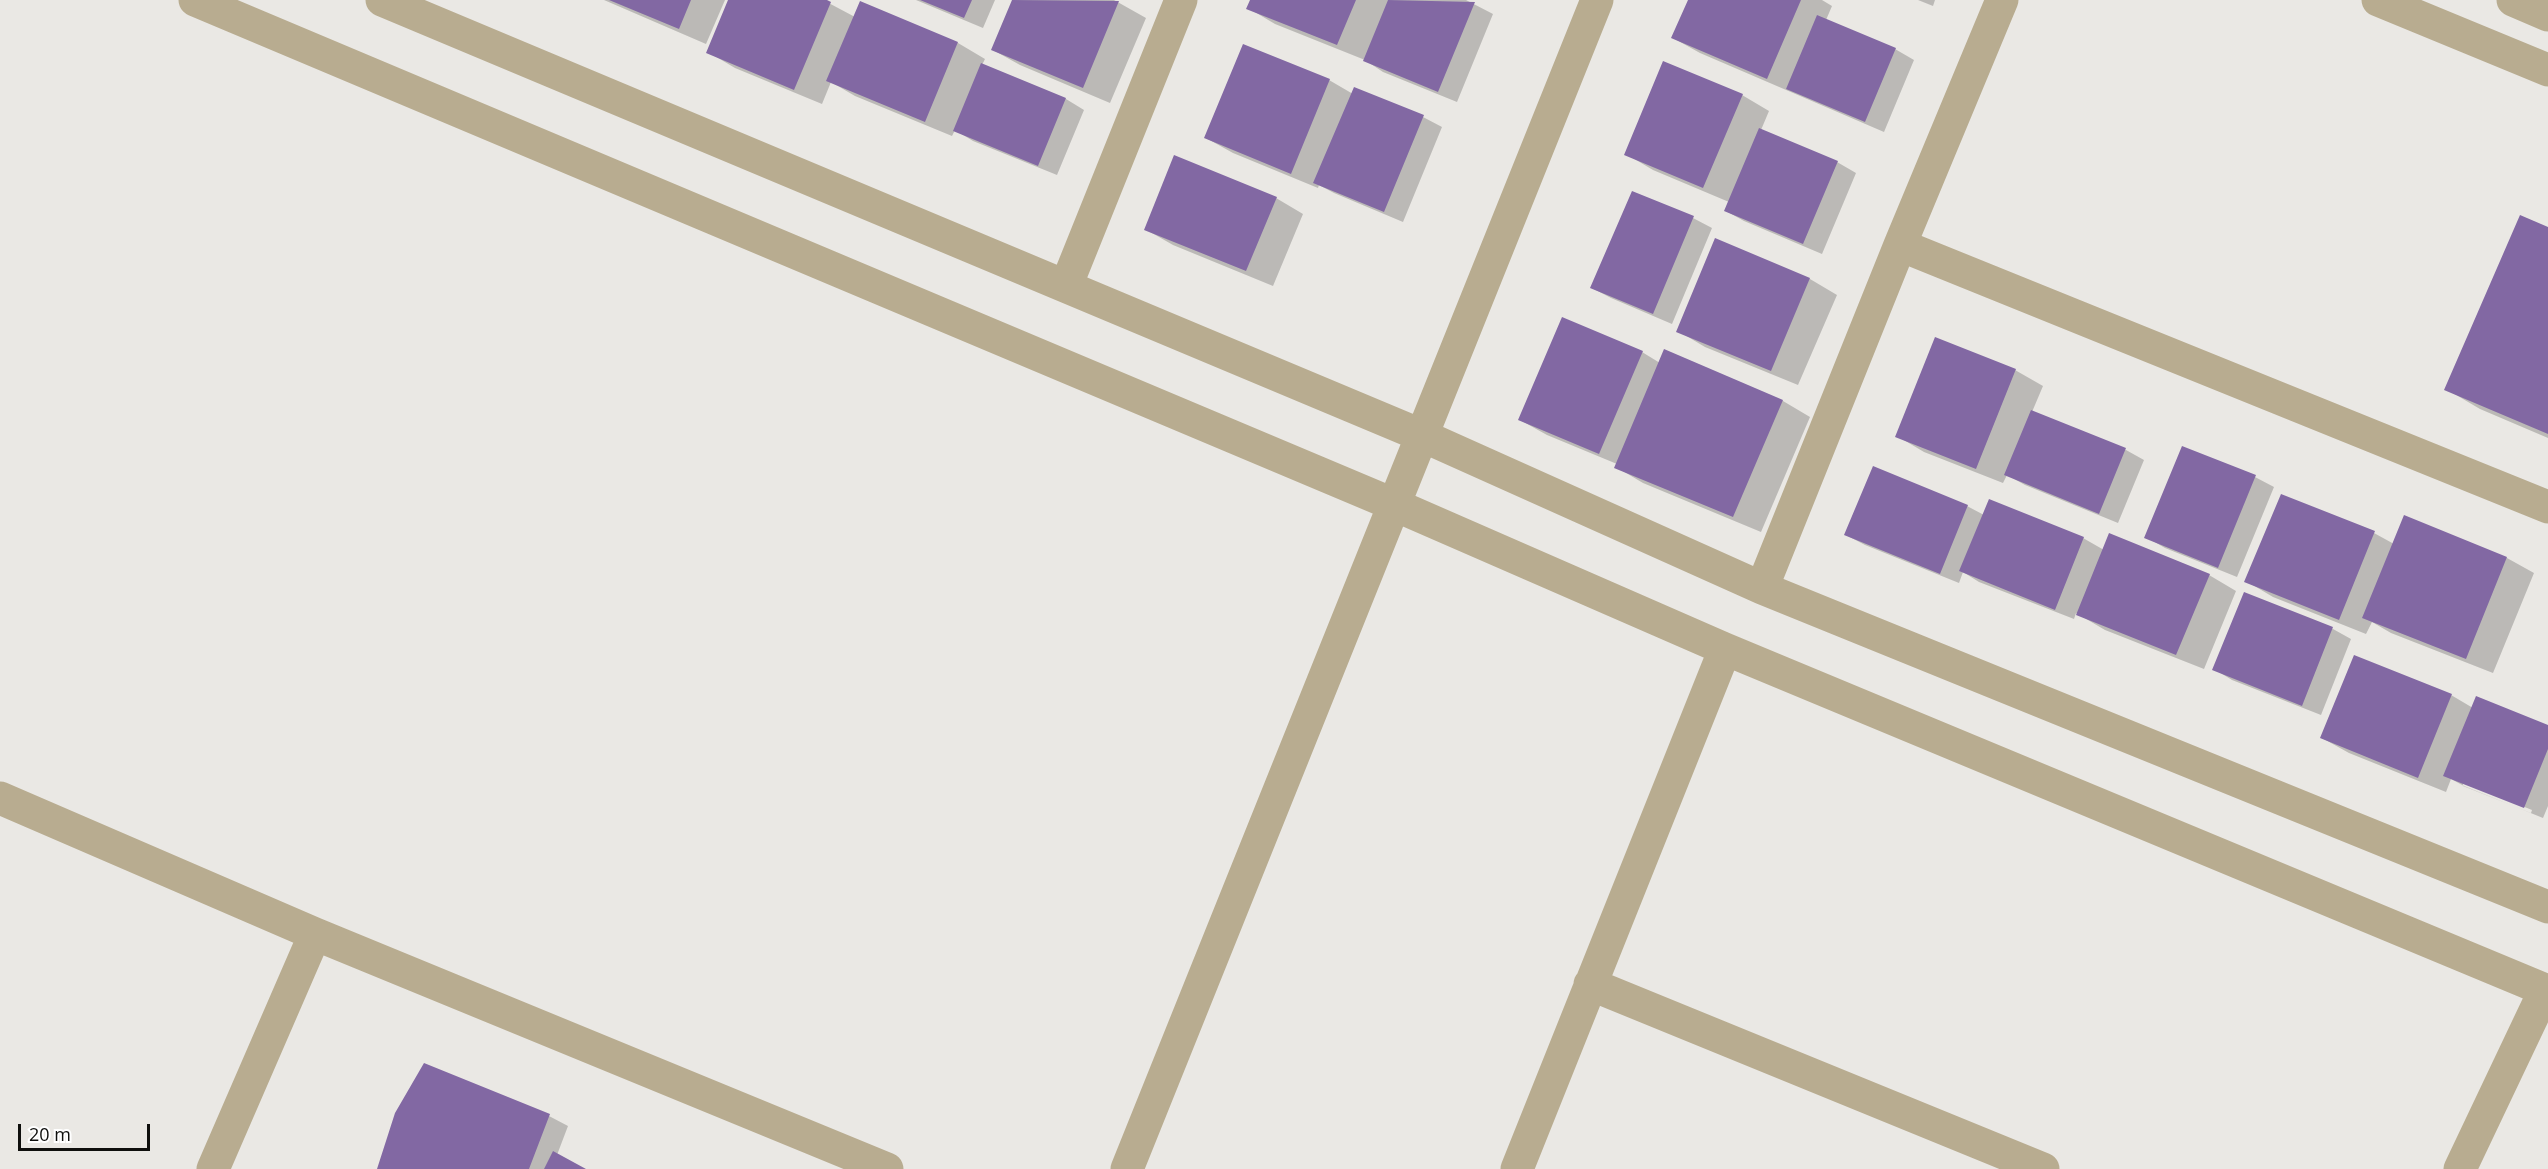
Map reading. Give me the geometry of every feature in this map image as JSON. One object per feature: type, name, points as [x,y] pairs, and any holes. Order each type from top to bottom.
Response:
[{"type":"street","points":[[195,0],[1395,505],[1725,649],[2547,990],[2460,1169]]},
{"type":"street","points":[[382,0],[1423,436],[1762,588],[2548,907]]},
{"type":"street","points":[[1066,286],[1181,0]]},
{"type":"street","points":[[1127,1169],[1597,0]]},
{"type":"street","points":[[1762,588],[1900,245],[2002,0]]},
{"type":"street","points":[[2378,0],[2548,70]]},
{"type":"street","points":[[2513,0],[2548,15]]},
{"type":"street","points":[[1900,245],[2548,507]]},
{"type":"street","points":[[1517,1169],[1725,649]]},
{"type":"street","points":[[0,798],[315,934],[887,1169]]},
{"type":"street","points":[[213,1169],[315,934]]},
{"type":"street","points":[[1590,984],[2043,1169]]},
{"type":"building","points":[[609,0],[691,0],[679,29]]},
{"type":"building","points":[[728,0],[827,0],[831,2],[794,90],[706,53]]},
{"type":"building","points":[[920,0],[972,0],[964,18]]},
{"type":"building","points":[[1012,0],[1119,1],[1083,88],[991,50]]},
{"type":"building","points":[[1250,0],[1356,0],[1337,45],[1246,9]]},
{"type":"building","points":[[1388,0],[1475,2],[1438,92],[1363,61]]},
{"type":"building","points":[[1688,0],[1801,0],[1767,79],[1671,38]]},
{"type":"building","points":[[860,1],[958,42],[925,122],[826,81]]},
{"type":"building","points":[[1817,15],[1896,48],[1865,122],[1786,89]]},
{"type":"building","points":[[1243,44],[1330,79],[1291,174],[1204,138]]},
{"type":"building","points":[[1663,61],[1743,94],[1703,188],[1624,155]]},
{"type":"building","points":[[981,63],[1066,98],[1038,166],[953,131]]},
{"type":"building","points":[[1354,87],[1424,115],[1384,212],[1313,183]]},
{"type":"building","points":[[1759,128],[1838,161],[1803,244],[1724,211]]},
{"type":"building","points":[[1174,155],[1277,197],[1246,271],[1144,230]]},
{"type":"building","points":[[1632,191],[1694,216],[1653,314],[1590,288]]},
{"type":"building","points":[[2520,215],[2548,227],[2548,434],[2444,390]]},
{"type":"building","points":[[1715,238],[1810,278],[1771,371],[1676,332]]},
{"type":"building","points":[[1562,317],[1643,351],[1599,454],[1518,420]]},
{"type":"building","points":[[1935,337],[2016,369],[1976,469],[1895,437]]},
{"type":"building","points":[[1664,349],[1783,400],[1733,517],[1614,468]]},
{"type":"building","points":[[2031,410],[2126,448],[2099,514],[2004,475]]},
{"type":"building","points":[[2182,446],[2256,475],[2218,568],[2144,538]]},
{"type":"building","points":[[1873,466],[1968,505],[1940,574],[1844,535]]},
{"type":"building","points":[[2281,494],[2375,531],[2339,620],[2244,582]]},
{"type":"building","points":[[1989,499],[2084,537],[2055,610],[1959,571]]},
{"type":"building","points":[[2404,515],[2507,557],[2466,659],[2362,618]]},
{"type":"building","points":[[2109,533],[2210,574],[2176,655],[2076,615]]},
{"type":"building","points":[[2244,592],[2333,627],[2302,706],[2212,670]]},
{"type":"building","points":[[2354,655],[2452,694],[2418,778],[2320,738]]},
{"type":"building","points":[[2476,696],[2548,725],[2548,749],[2524,808],[2443,776]]},
{"type":"building","points":[[424,1063],[550,1114],[529,1169],[377,1169],[395,1113]]},
{"type":"building","points":[[553,1151],[586,1169],[544,1169]]}]
